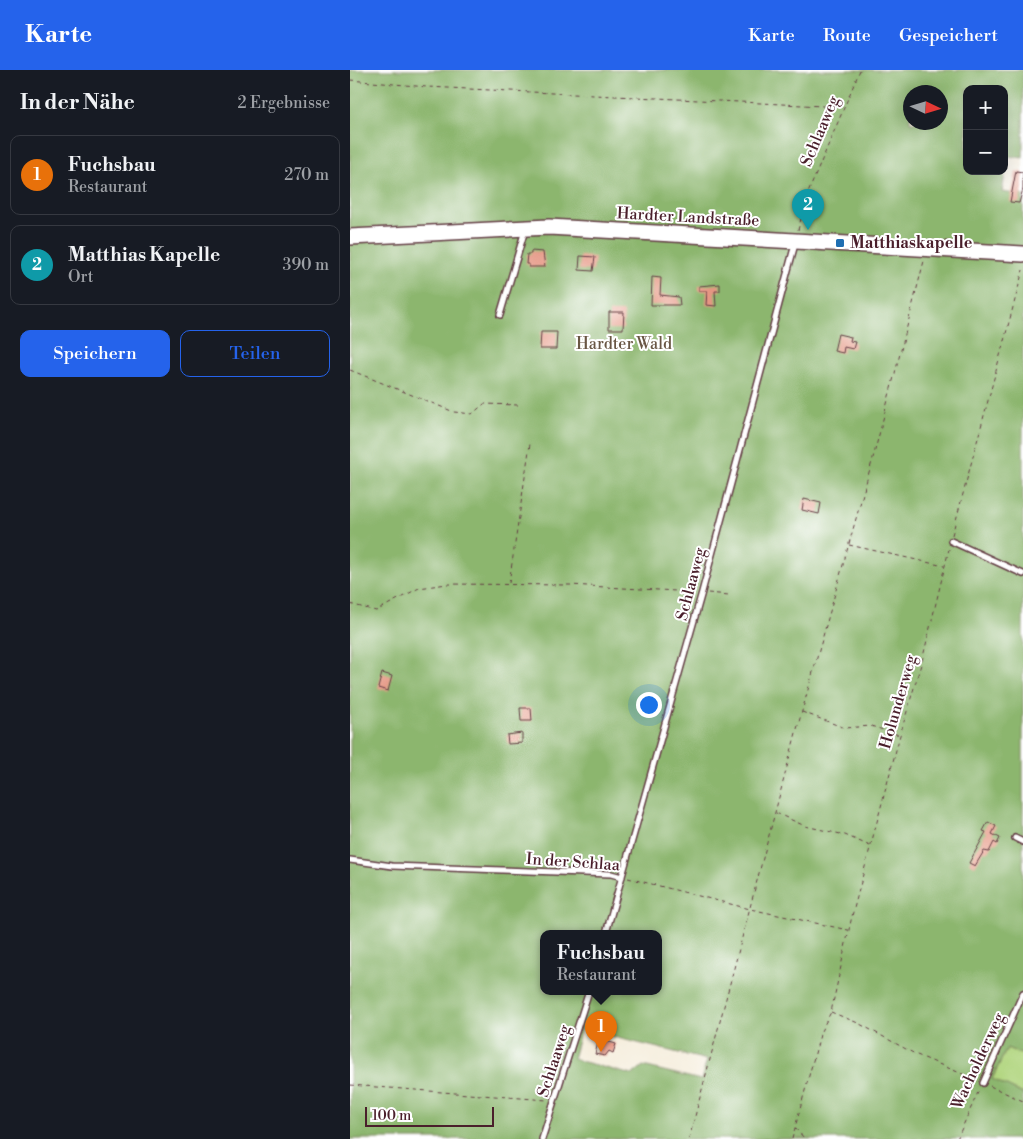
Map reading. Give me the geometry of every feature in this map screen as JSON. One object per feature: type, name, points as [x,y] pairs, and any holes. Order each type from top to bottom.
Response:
[{"type":"main road","name":"Hardter Landstraße","points":[[350,237],[526,227],[796,236],[928,248],[1023,254]]},
{"type":"lane","points":[[500,315],[526,227]]},
{"type":"lane","name":"Schlaaweg","points":[[607,930],[702,592],[796,236]]},
{"type":"lane","points":[[951,541],[1023,574]]},
{"type":"lane","points":[[1015,838],[1023,842]]},
{"type":"lane","name":"In der Schlaa","points":[[350,860],[392,866],[611,874],[622,877]]},
{"type":"lane","name":"Wacholderweg","points":[[983,1083],[1023,993]]},
{"type":"lane","name":"Schlaaweg","points":[[542,1139],[588,995]]},
{"type":"path","name":"Schlaaweg","points":[[796,236],[808,193],[860,70]]},
{"type":"path","points":[[350,80],[427,87],[844,107]]},
{"type":"path","points":[[689,1139],[801,712],[928,248]]},
{"type":"path","name":"Holunderweg","points":[[792,1139],[821,1031],[831,1012],[849,930],[900,735],[922,661],[944,566],[1023,270]]},
{"type":"path","points":[[350,370],[454,412],[472,414],[484,404],[518,405]]},
{"type":"path","points":[[509,584],[530,444]]},
{"type":"path","points":[[848,545],[944,566]]},
{"type":"path","points":[[350,604],[376,611],[419,588],[447,584],[570,585],[729,595]]},
{"type":"path","points":[[801,712],[846,728],[871,726],[900,735]]},
{"type":"path","points":[[775,813],[805,826],[845,835],[871,847]]},
{"type":"path","name":"In der Schlaa","points":[[622,877],[750,909],[849,930]]},
{"type":"path","points":[[831,1012],[858,1023],[917,1055],[1023,1101]]},
{"type":"path","name":"Wacholderweg","points":[[957,1139],[983,1083]]},
{"type":"path","points":[[350,1085],[555,1101]]},
{"type":"path","points":[[795,1128],[805,1139]]},
{"type":"green space","name":"Hardter Wald","points":[[350,70],[1023,70],[1023,158],[1008,156],[1008,85],[963,85],[963,175],[1005,175],[1002,192],[1023,195],[1023,1055],[1007,1048],[992,1079],[1023,1094],[1023,1139],[350,1139]],"holes":[[[581,1029],[707,1060],[701,1080],[643,1066],[632,1075],[573,1059]]]},
{"type":"green space","points":[[1007,1048],[1023,1055],[1023,1094],[992,1079]]},
{"type":"building","points":[[1016,171],[1023,172],[1023,189],[1019,203],[1010,202]]},
{"type":"building","points":[[531,251],[543,252],[545,267],[529,267],[529,264],[526,264],[527,254],[531,254]]},
{"type":"building","points":[[580,256],[595,257],[593,271],[579,270]]},
{"type":"building","points":[[652,277],[661,278],[660,295],[679,297],[680,305],[651,305]]},
{"type":"building","points":[[720,284],[720,291],[715,291],[716,306],[706,305],[707,291],[699,291],[699,286]]},
{"type":"building","points":[[609,312],[624,312],[623,329],[609,329]]},
{"type":"building","points":[[541,332],[557,332],[556,349],[540,349]]},
{"type":"building","points":[[838,334],[851,337],[850,341],[855,342],[853,349],[844,347],[843,353],[834,351]]},
{"type":"building","points":[[804,499],[821,503],[819,514],[802,510]]},
{"type":"building","points":[[382,673],[392,676],[388,691],[378,688]]},
{"type":"building","points":[[520,708],[531,708],[532,721],[521,721]]},
{"type":"building","points":[[522,733],[522,743],[508,744],[507,735]]},
{"type":"building","points":[[988,822],[996,826],[992,834],[1000,838],[997,844],[994,842],[989,852],[984,851],[975,866],[969,863],[986,832],[983,831]]},
{"type":"building","points":[[599,1039],[616,1044],[613,1053],[609,1051],[605,1056],[595,1054]]},
{"type":"place","name":"Matthias Kapelle","points":[[808,230]]},
{"type":"place","name":"Matthiaskapelle","points":[[840,243]]},
{"type":"place","name":"Fuchsbau","points":[[601,1052]]}]
